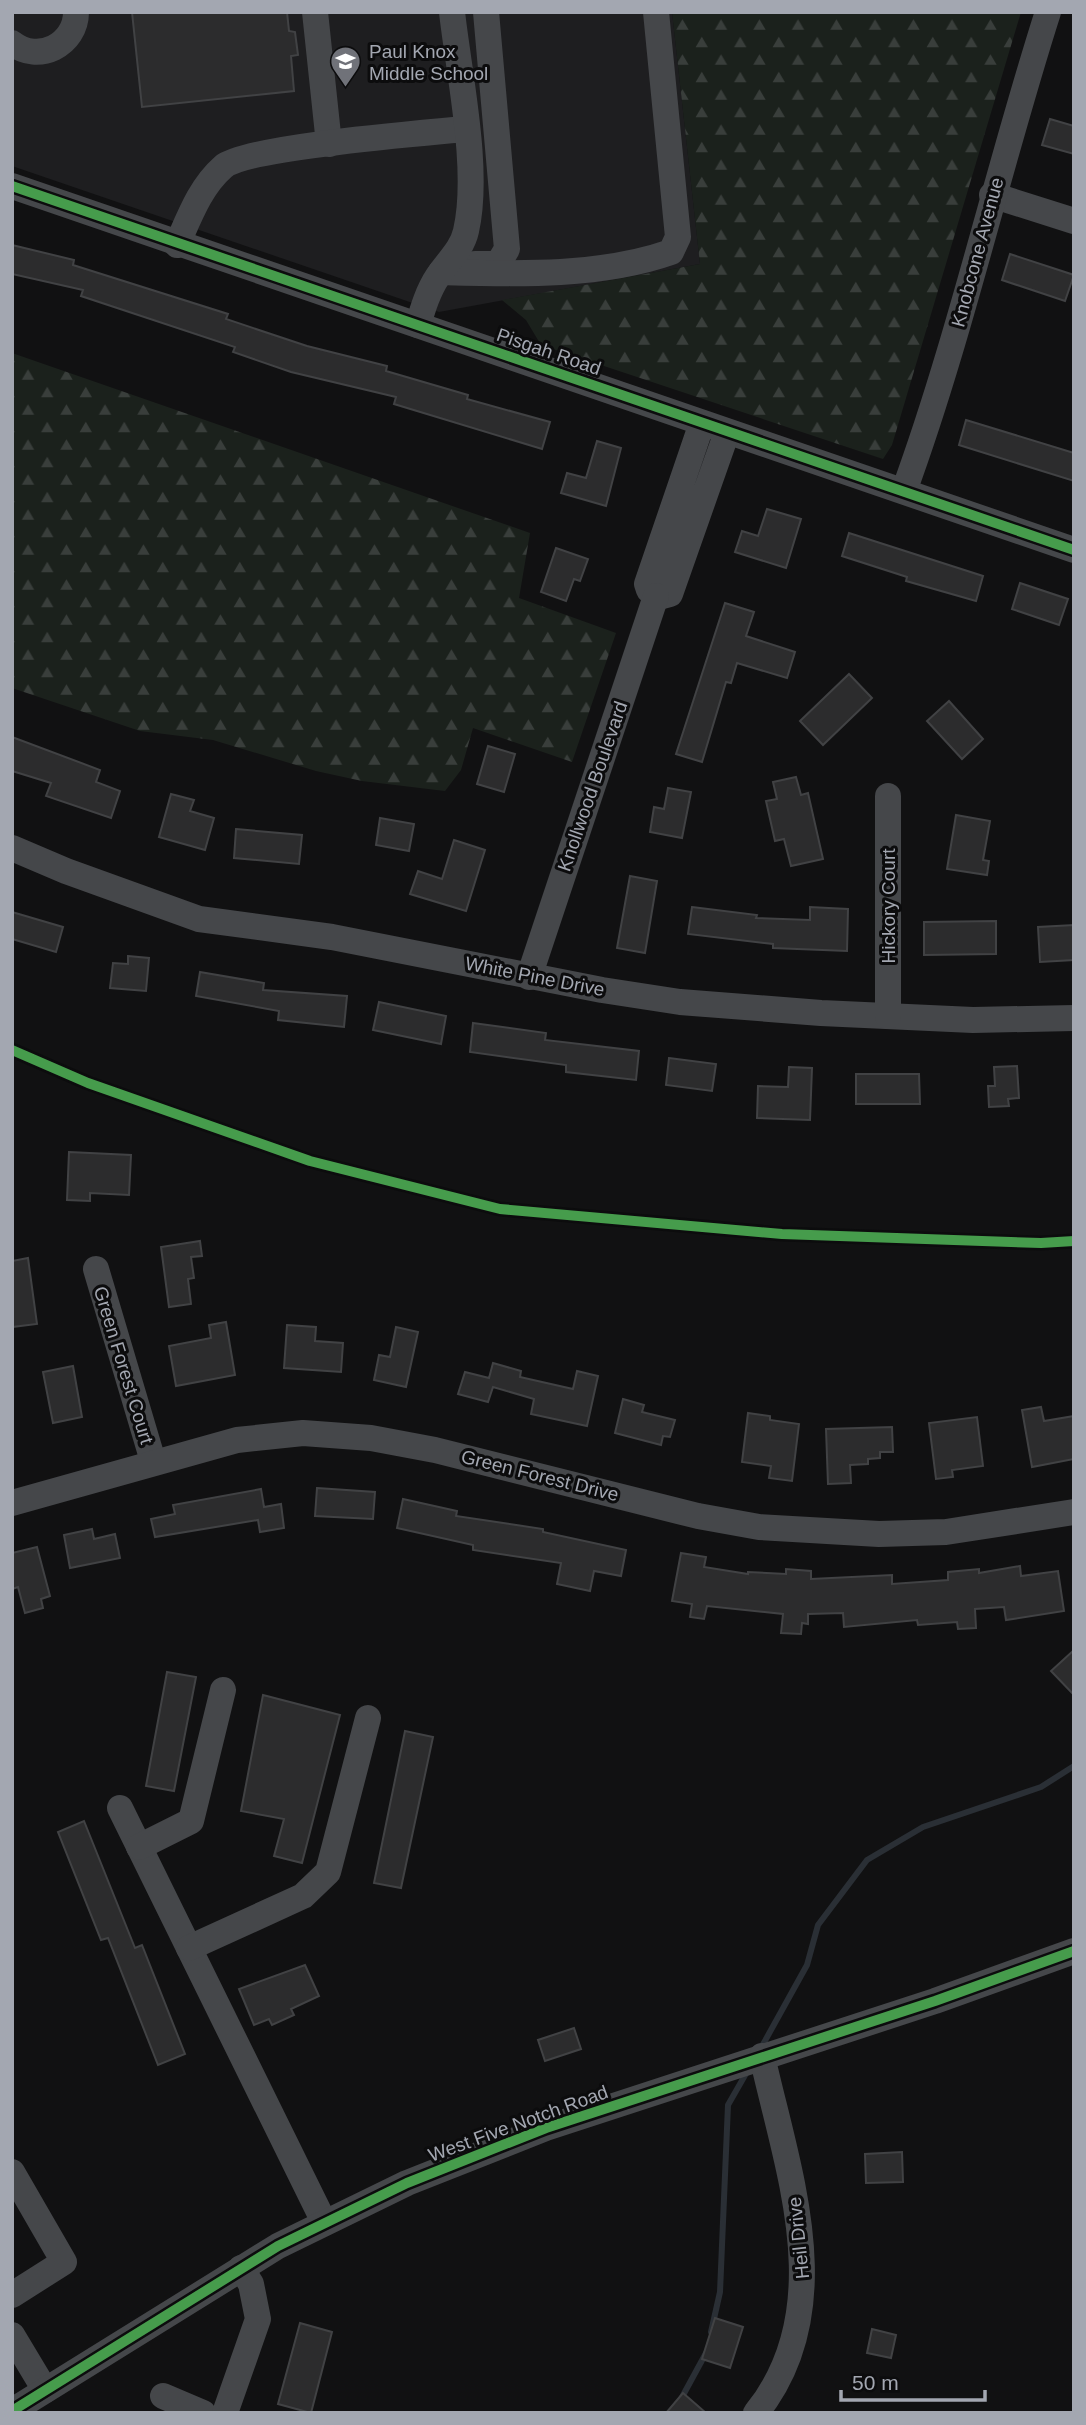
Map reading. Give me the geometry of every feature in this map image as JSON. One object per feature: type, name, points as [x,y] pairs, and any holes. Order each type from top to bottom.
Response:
[{"type":"street","points":[[12,43],[30,52],[55,48],[73,29],[76,12]]},
{"type":"street","points":[[315,12],[329,144]]},
{"type":"street","points":[[418,325],[426,298],[466,232],[470,191],[452,12]]},
{"type":"street","points":[[445,268],[498,264],[508,249],[486,12]]},
{"type":"street","points":[[445,268],[493,273],[586,268],[642,262],[671,252],[678,237],[656,12]]},
{"type":"street","name":"Knobcone Avenue","points":[[904,492],[934,409],[992,195],[1048,12]]},
{"type":"street","points":[[177,245],[198,198],[224,165],[264,153],[465,129]]},
{"type":"street","name":"Pisgah Road","points":[[12,186],[177,245],[1074,550]]},
{"type":"street","points":[[992,195],[1074,221]]},
{"type":"street","name":"Knollwood Boulevard","points":[[656,596],[647,584],[702,423]]},
{"type":"street","name":"Knollwood Boulevard","points":[[656,596],[670,594],[727,432]]},
{"type":"street","name":"Knollwood Boulevard","points":[[529,977],[656,596]]},
{"type":"street","name":"Hickory Court","points":[[888,796],[888,1016]]},
{"type":"street","name":"White Pine Drive","points":[[12,848],[66,871],[199,919],[332,937],[529,977],[680,1002],[973,1020],[1074,1017]]},
{"type":"street","name":"Green Forest Court","points":[[96,1269],[153,1461]]},
{"type":"street","name":"Green Forest Drive","points":[[12,1503],[153,1461],[270,1435],[336,1434],[435,1450],[698,1516],[759,1527],[879,1534],[946,1532],[1074,1512]]},
{"type":"street","points":[[139,1847],[191,1821],[223,1690]]},
{"type":"street","points":[[189,1948],[303,1896],[328,1872],[368,1718]]},
{"type":"street","points":[[120,1808],[324,2222]]},
{"type":"street","name":"West Five Notch Road","points":[[12,2411],[241,2268],[324,2222],[407,2183],[516,2139],[999,1980],[1074,1951]]},
{"type":"street","name":"Heil Drive","points":[[756,2413],[788,2358],[799,2323],[804,2287],[794,2198],[762,2056]]},
{"type":"street","points":[[12,2172],[64,2262],[12,2295]]},
{"type":"street","points":[[225,2413],[258,2319],[251,2284],[241,2268]]},
{"type":"street","points":[[12,2335],[45,2390]]},
{"type":"street","points":[[163,2396],[203,2413]]},
{"type":"shaded area","name":"Paul Knox Middle School","points":[[12,12],[672,12],[700,264],[439,312],[12,166]]},
{"type":"green space","points":[[672,12],[1021,12],[892,445],[883,459],[541,345],[526,320],[502,300],[700,264]]},
{"type":"green space","points":[[12,353],[530,533],[519,598],[616,633],[572,762],[473,728],[461,770],[445,791],[362,781],[316,771],[213,740],[140,731],[12,688]]},
{"type":"building","points":[[132,12],[287,12],[289,31],[295,32],[298,55],[291,56],[294,91],[142,107]]},
{"type":"building","points":[[1050,119],[1074,126],[1074,154],[1042,145]]},
{"type":"building","points":[[12,245],[74,260],[73,265],[228,314],[226,319],[307,346],[387,366],[386,371],[468,395],[467,399],[550,422],[542,449],[394,404],[396,397],[291,372],[233,352],[235,347],[81,296],[83,290],[12,274]]},
{"type":"building","points":[[1010,254],[1074,275],[1065,301],[1002,280]]},
{"type":"building","points":[[966,420],[1074,453],[1074,481],[959,445]]},
{"type":"building","points":[[597,441],[621,448],[606,506],[561,493],[567,473],[586,478]]},
{"type":"building","points":[[767,509],[801,519],[786,568],[735,552],[742,531],[758,536]]},
{"type":"building","points":[[849,533],[983,576],[976,601],[906,581],[907,577],[842,556]]},
{"type":"building","points":[[556,548],[588,559],[580,581],[574,579],[566,601],[541,592]]},
{"type":"building","points":[[1020,583],[1068,599],[1059,625],[1012,609]]},
{"type":"building","points":[[725,603],[754,612],[746,636],[795,652],[787,678],[737,663],[731,683],[726,682],[702,762],[676,754]]},
{"type":"building","points":[[849,674],[872,698],[823,745],[800,721]]},
{"type":"building","points":[[949,701],[983,739],[962,759],[927,721]]},
{"type":"building","points":[[12,737],[100,770],[96,782],[120,791],[111,818],[46,796],[51,783],[12,771]]},
{"type":"building","points":[[488,746],[515,754],[504,792],[477,784]]},
{"type":"building","points":[[796,777],[801,795],[808,793],[823,859],[791,866],[784,839],[775,841],[766,801],[777,799],[773,782]]},
{"type":"building","points":[[668,788],[691,792],[682,838],[650,832],[654,807],[664,809]]},
{"type":"building","points":[[171,794],[194,800],[190,811],[214,818],[205,850],[159,837]]},
{"type":"building","points":[[956,815],[990,821],[983,860],[989,861],[987,875],[947,869]]},
{"type":"building","points":[[380,818],[414,824],[409,851],[376,845]]},
{"type":"building","points":[[236,829],[302,835],[299,864],[234,858]]},
{"type":"building","points":[[454,840],[485,850],[466,911],[410,894],[418,871],[442,879]]},
{"type":"building","points":[[630,876],[657,881],[645,953],[617,948]]},
{"type":"building","points":[[692,907],[757,915],[756,918],[810,920],[810,907],[848,909],[847,951],[773,948],[773,944],[688,934]]},
{"type":"building","points":[[12,912],[63,927],[56,952],[12,939]]},
{"type":"building","points":[[996,921],[996,954],[924,955],[924,922]]},
{"type":"building","points":[[1074,925],[1074,960],[1040,962],[1038,927]]},
{"type":"building","points":[[128,956],[149,958],[146,991],[110,988],[113,963],[128,964]]},
{"type":"building","points":[[200,972],[264,983],[263,990],[347,996],[344,1027],[278,1020],[279,1011],[196,996]]},
{"type":"building","points":[[379,1002],[446,1016],[441,1044],[373,1030]]},
{"type":"building","points":[[473,1023],[546,1033],[545,1040],[639,1051],[636,1080],[566,1072],[566,1065],[470,1052]]},
{"type":"building","points":[[669,1058],[716,1064],[712,1091],[666,1085]]},
{"type":"building","points":[[1017,1066],[1019,1098],[1008,1099],[1009,1106],[989,1107],[988,1086],[995,1086],[994,1067]]},
{"type":"building","points":[[789,1067],[812,1068],[810,1120],[757,1118],[758,1086],[788,1087]]},
{"type":"building","points":[[856,1074],[919,1074],[920,1104],[856,1104]]},
{"type":"building","points":[[69,1152],[131,1155],[129,1195],[90,1193],[90,1201],[67,1200]]},
{"type":"building","points":[[200,1241],[202,1256],[191,1257],[194,1278],[188,1279],[191,1304],[169,1307],[161,1247]]},
{"type":"building","points":[[28,1258],[37,1324],[12,1327],[12,1261]]},
{"type":"building","points":[[226,1322],[235,1375],[176,1386],[169,1346],[211,1338],[209,1325]]},
{"type":"building","points":[[287,1325],[316,1327],[315,1341],[343,1343],[341,1372],[284,1368]]},
{"type":"building","points":[[396,1327],[418,1332],[406,1387],[374,1380],[379,1355],[390,1357]]},
{"type":"building","points":[[493,1363],[521,1371],[520,1377],[573,1389],[577,1371],[598,1376],[587,1426],[531,1414],[534,1399],[493,1387],[488,1402],[458,1394],[465,1372],[489,1378]]},
{"type":"building","points":[[73,1366],[82,1417],[53,1423],[43,1372]]},
{"type":"building","points":[[623,1399],[644,1405],[642,1412],[675,1420],[670,1437],[663,1436],[661,1445],[615,1433]]},
{"type":"building","points":[[1041,1407],[1044,1421],[1074,1416],[1074,1459],[1032,1467],[1022,1410]]},
{"type":"building","points":[[748,1413],[770,1416],[770,1420],[799,1424],[792,1481],[769,1478],[771,1466],[742,1462]]},
{"type":"building","points":[[977,1417],[983,1466],[952,1470],[953,1477],[936,1479],[929,1423]]},
{"type":"building","points":[[892,1427],[893,1452],[880,1452],[880,1458],[868,1459],[868,1464],[850,1465],[851,1483],[828,1484],[826,1429]]},
{"type":"building","points":[[317,1488],[375,1492],[373,1519],[315,1516]]},
{"type":"building","points":[[261,1489],[264,1507],[281,1504],[284,1528],[260,1532],[258,1520],[155,1537],[151,1519],[175,1514],[173,1505]]},
{"type":"building","points":[[403,1499],[457,1511],[456,1516],[543,1529],[543,1532],[626,1550],[621,1576],[594,1571],[590,1591],[557,1584],[561,1563],[473,1550],[473,1545],[397,1528]]},
{"type":"building","points":[[92,1529],[94,1539],[115,1534],[120,1558],[70,1568],[64,1535]]},
{"type":"building","points":[[37,1547],[50,1596],[41,1599],[43,1608],[25,1613],[18,1587],[12,1589],[12,1553]]},
{"type":"building","points":[[681,1553],[706,1557],[704,1567],[748,1574],[786,1574],[786,1569],[811,1571],[811,1579],[892,1575],[892,1584],[948,1580],[948,1572],[979,1569],[979,1573],[1020,1566],[1021,1576],[1058,1571],[1064,1611],[1006,1620],[1004,1607],[975,1609],[976,1628],[958,1629],[957,1622],[918,1625],[917,1620],[844,1627],[843,1613],[808,1614],[808,1624],[802,1623],[801,1634],[781,1633],[783,1614],[707,1606],[704,1619],[690,1617],[692,1604],[672,1601]]},
{"type":"building","points":[[1074,1650],[1074,1695],[1051,1671]]},
{"type":"building","points":[[167,1672],[196,1677],[174,1791],[146,1786]]},
{"type":"building","points":[[263,1695],[340,1715],[302,1863],[274,1856],[284,1819],[241,1811]]},
{"type":"building","points":[[405,1731],[433,1737],[401,1888],[374,1883]]},
{"type":"building","points":[[84,1821],[135,1948],[142,1945],[185,2054],[158,2065],[108,1938],[101,1940],[58,1832]]},
{"type":"building","points":[[305,1965],[319,1996],[291,2009],[294,2015],[272,2025],[269,2019],[254,2025],[239,1989]]},
{"type":"building","points":[[574,2028],[581,2049],[545,2061],[538,2040]]},
{"type":"building","points":[[902,2152],[903,2182],[866,2183],[865,2154]]},
{"type":"building","points":[[715,2318],[743,2327],[730,2368],[702,2359]]},
{"type":"building","points":[[300,2323],[332,2332],[311,2413],[278,2404]]},
{"type":"building","points":[[872,2329],[896,2335],[891,2358],[867,2353]]},
{"type":"building","points":[[683,2393],[706,2413],[666,2413]]},
{"type":"waterway","points":[[761,2048],[807,1965],[818,1925],[867,1860],[923,1827],[1041,1787],[1074,1766]]},
{"type":"waterway","points":[[711,2332],[720,2292],[728,2105],[748,2070]]},
{"type":"waterway","points":[[681,2399],[706,2353]]},
{"type":"cycle path","points":[[12,186],[1074,550]]},
{"type":"cycle path","points":[[12,1050],[88,1083],[310,1161],[500,1209],[782,1234],[1041,1243],[1074,1241]]},
{"type":"cycle path","points":[[12,2411],[278,2246],[407,2183],[546,2128],[935,2001],[1074,1951]]},
{"type":"place","name":"Paul Knox Middle School","points":[[346,89]]}]
